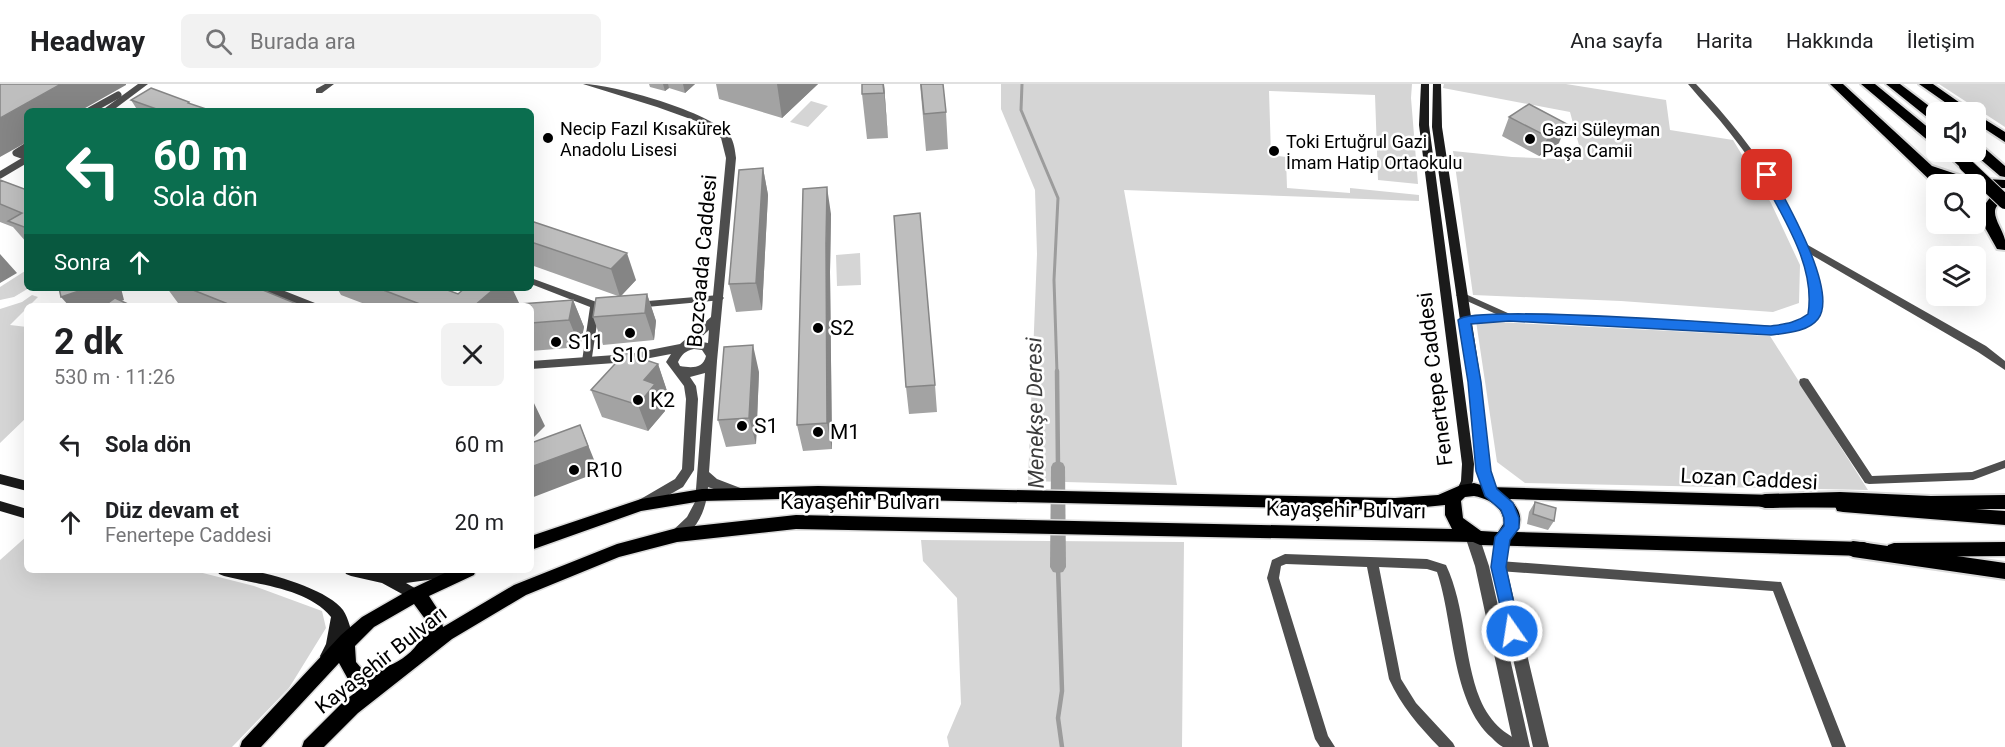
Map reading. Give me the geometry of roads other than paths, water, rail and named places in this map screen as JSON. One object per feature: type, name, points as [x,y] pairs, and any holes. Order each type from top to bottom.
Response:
[{"type":"highway","points":[[1836,84],[1932,174]]},
{"type":"highway","points":[[1867,84],[1926,132]]},
{"type":"highway","points":[[1892,84],[1926,110]]},
{"type":"highway","points":[[1925,84],[1952,102]]},
{"type":"highway","points":[[1986,125],[2003,137]]},
{"type":"highway","points":[[1986,156],[2000,168]]},
{"type":"highway","points":[[1962,162],[2005,202]]},
{"type":"highway","points":[[1922,163],[1942,175],[1961,182],[1983,185],[2005,184]]},
{"type":"highway","points":[[2003,248],[1987,218],[1989,207],[1994,200],[2005,196]]},
{"type":"highway","points":[[1986,230],[2003,248]]},
{"type":"highway","points":[[1765,501],[1840,499],[1931,503],[2005,502]]},
{"type":"highway","points":[[1853,549],[2005,571]]},
{"type":"main road","name":"Fenertepe Caddesi","points":[[1425,84],[1424,125],[1468,464],[1467,481],[1460,492]]},
{"type":"main road","name":"Fenertepe Caddesi","points":[[1437,84],[1437,127],[1474,382],[1484,471],[1491,492]]},
{"type":"main road","points":[[0,479],[24,485]]},
{"type":"main road","name":"Kayaşehir Bulvarı","points":[[534,542],[641,505],[702,495],[739,493],[818,492],[1423,503],[1438,501],[1460,492]]},
{"type":"main road","points":[[1503,537],[1511,528],[1512,518],[1507,507],[1491,492],[1460,492],[1453,501],[1451,509],[1454,519],[1473,536],[1490,539],[1503,537],[1853,549],[2005,549]]},
{"type":"main road","name":"Lozan Caddesi","points":[[1491,492],[1765,501],[2005,518]]},
{"type":"main road","points":[[0,506],[24,513]]},
{"type":"main road","name":"Kayaşehir Bulvarı","points":[[311,747],[351,707],[410,662],[454,629],[520,590],[617,551],[674,536],[787,523],[857,523],[1473,536]]},
{"type":"main road","points":[[235,573],[305,593],[327,602],[338,615],[347,642],[345,659],[352,672],[362,679],[378,678],[410,662],[426,646],[434,631],[434,621],[426,604],[385,578]]},
{"type":"main road","points":[[364,573],[385,578],[420,577],[441,573]]},
{"type":"main road","name":"Kayaşehir Bulvarı","points":[[249,747],[309,681],[368,622],[415,595],[462,573]]},
{"type":"main road","points":[[309,681],[330,653],[338,615]]},
{"type":"street","points":[[110,108],[144,84]]},
{"type":"street","points":[[319,91],[330,84]]},
{"type":"street","name":"Bozcaada Caddesi","points":[[587,84],[696,117],[717,129],[730,143],[731,158],[702,473],[702,495]]},
{"type":"street","points":[[1464,320],[1509,317],[1771,331],[1792,328],[1814,316],[1817,298],[1803,246],[1767,175],[1740,139],[1692,84]]},
{"type":"street","points":[[94,108],[118,95]]},
{"type":"street","points":[[24,148],[15,153],[24,157]]},
{"type":"street","points":[[0,176],[24,160]]},
{"type":"street","points":[[1803,246],[1982,349],[2005,366]]},
{"type":"street","points":[[534,282],[601,308],[719,298]]},
{"type":"street","points":[[274,291],[304,303]]},
{"type":"street","points":[[1461,295],[1509,317]]},
{"type":"street","points":[[587,361],[595,305]]},
{"type":"street","points":[[641,505],[679,483],[688,470],[692,399],[690,386],[672,362],[681,349],[717,317]]},
{"type":"street","points":[[534,365],[629,358],[701,345],[710,351],[712,360],[700,371],[681,372]]},
{"type":"street","points":[[1803,382],[1869,480],[1973,476],[2005,464]]},
{"type":"street","points":[[702,473],[713,483],[739,493]]},
{"type":"street","points":[[674,536],[692,521],[699,509],[702,495]]},
{"type":"street","points":[[1473,536],[1482,566],[1522,747]]},
{"type":"street","points":[[1503,537],[1499,567],[1540,747]]},
{"type":"street","points":[[1328,747],[1322,739],[1273,578],[1276,562],[1285,559],[1427,564],[1442,569],[1474,701],[1485,722],[1500,737],[1515,747]]},
{"type":"street","points":[[1372,562],[1395,679],[1412,707],[1448,747]]},
{"type":"street","points":[[1499,567],[1777,586],[1839,747]]},
{"type":"waterway","name":"Menekşe Deresi","points":[[1022,84],[1021,110],[1058,198],[1054,280],[1057,373]]},
{"type":"waterway","name":"Menekşe Deresi","points":[[1057,371],[1058,467]]},
{"type":"waterway","name":"Menekşe Deresi","points":[[1058,467],[1058,567]]},
{"type":"waterway","name":"Menekşe Deresi","points":[[1058,567],[1062,691],[1058,718],[1062,747]]},
{"type":"place","name":"Necip Fazıl Kısakürek Anadolu Lisesi","points":[[548,138]]},
{"type":"place","name":"Gazi Süleyman Paşa Camii","points":[[1530,139]]},
{"type":"place","name":"Toki Ertuğrul Gazi İmam Hatip Ortaokulu","points":[[1274,151]]},
{"type":"place","name":"S2","points":[[818,328]]},
{"type":"place","name":"S10","points":[[630,333]]},
{"type":"place","name":"S11","points":[[556,342]]},
{"type":"place","name":"K2","points":[[638,400]]},
{"type":"place","name":"S1","points":[[742,426]]},
{"type":"place","name":"M1","points":[[818,432]]},
{"type":"place","name":"R10","points":[[574,470]]}]
